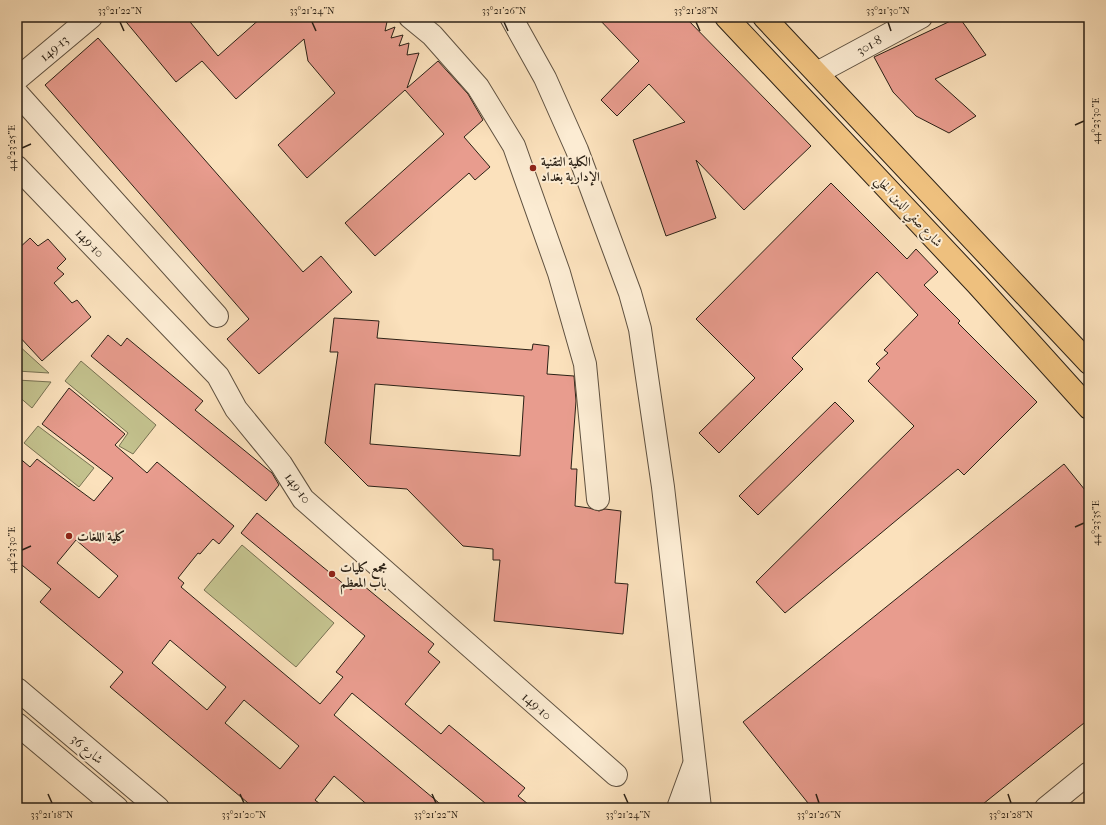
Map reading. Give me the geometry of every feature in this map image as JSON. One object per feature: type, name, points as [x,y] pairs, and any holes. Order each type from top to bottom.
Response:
[{"type":"main road","name":"شارع صفي الدين الحلي","points":[[726,17],[977,284],[1089,408]]},
{"type":"main road","name":"شارع صفي الدين الحلي","points":[[764,17],[1089,363]]},
{"type":"street","name":"149-13","points":[[17,79],[91,17]]},
{"type":"street","points":[[410,17],[432,35],[478,87],[514,146],[559,273],[585,364],[598,499]]},
{"type":"street","points":[[511,17],[545,78],[577,150],[627,286],[640,329],[664,487],[700,808]]},
{"type":"street","name":"301-8","points":[[817,73],[921,17]]},
{"type":"street","points":[[17,93],[217,316]]},
{"type":"street","name":"149-10","points":[[17,167],[218,376],[236,409],[281,464],[303,499],[616,775]]},
{"type":"street","name":"شارع 36","points":[[17,689],[158,808]]},
{"type":"street","name":"شارع 36","points":[[17,724],[117,808]]},
{"type":"street","points":[[678,808],[694,764]]},
{"type":"street","points":[[1046,808],[1089,773]]},
{"type":"shaded area","points":[[17,344],[49,373],[17,371]]},
{"type":"shaded area","points":[[81,361],[156,425],[133,454],[119,446],[128,433],[65,381]]},
{"type":"shaded area","points":[[17,380],[51,382],[32,408],[17,395]]},
{"type":"shaded area","points":[[38,426],[94,468],[79,487],[24,443]]},
{"type":"shaded area","points":[[242,545],[334,623],[296,667],[204,590]]},
{"type":"building","points":[[122,17],[186,17],[218,56],[262,17],[388,17],[385,31],[395,27],[391,38],[403,35],[399,46],[409,43],[407,55],[419,53],[407,88],[438,61],[468,94],[483,120],[464,137],[490,167],[475,180],[469,173],[375,256],[345,223],[444,134],[405,90],[307,178],[278,145],[335,93],[308,61],[304,39],[236,99],[202,61],[176,82]]},
{"type":"building","points":[[597,17],[685,17],[811,146],[744,210],[696,160],[716,218],[666,236],[633,140],[685,122],[649,84],[617,116],[601,100],[639,61]]},
{"type":"building","points":[[959,17],[986,55],[935,79],[976,116],[949,133],[916,116],[893,92],[874,57]]},
{"type":"building","points":[[98,38],[303,272],[321,256],[352,292],[259,374],[227,339],[249,319],[45,85]]},
{"type":"building","points":[[831,183],[907,259],[916,249],[938,272],[924,285],[960,321],[958,323],[1037,402],[964,475],[958,469],[785,613],[756,582],[914,426],[868,381],[880,368],[876,364],[888,353],[884,350],[918,315],[877,272],[792,358],[803,369],[719,453],[699,433],[755,378],[696,319]]},
{"type":"building","points":[[30,238],[38,246],[48,239],[66,259],[57,268],[64,274],[54,283],[72,303],[77,300],[91,317],[42,361],[17,334],[17,250]]},
{"type":"building","points":[[334,318],[379,321],[377,338],[532,350],[533,344],[549,346],[547,374],[574,376],[576,401],[571,469],[577,469],[575,506],[599,511],[605,509],[621,511],[615,583],[628,584],[623,634],[494,621],[500,560],[493,560],[493,549],[463,546],[407,489],[368,486],[325,443],[338,352],[330,352]],"holes":[[[375,384],[524,396],[520,456],[370,444]]]},
{"type":"building","points":[[108,335],[121,346],[127,338],[203,401],[195,410],[272,473],[279,485],[266,501],[91,356]]},
{"type":"building","points":[[69,388],[125,434],[115,445],[147,473],[157,462],[234,526],[219,544],[213,539],[200,554],[198,553],[178,578],[184,583],[181,587],[320,704],[343,677],[336,672],[365,636],[241,533],[257,513],[351,590],[358,581],[434,644],[428,652],[440,662],[405,704],[441,734],[449,725],[525,788],[518,796],[533,808],[491,808],[352,693],[334,715],[445,808],[371,808],[334,776],[315,800],[325,808],[254,808],[110,687],[123,672],[40,602],[51,589],[17,561],[17,456],[30,467],[37,459],[94,501],[113,478],[42,424]],"holes":[[[76,540],[118,576],[99,598],[57,563]],[[170,640],[226,687],[207,710],[152,663]],[[244,700],[299,746],[280,769],[225,723]]]},
{"type":"building","points":[[835,402],[854,421],[758,515],[739,496]]},
{"type":"building","points":[[1064,464],[1089,495],[1089,719],[978,808],[812,808],[743,722]]},
{"type":"place","name":"الكلية التقنية الإدارية بغداد","points":[[533,168]]},
{"type":"place","name":"كلية اللغات","points":[[69,536]]},
{"type":"place","name":"مجمع كليات باب المعظم","points":[[332,574]]}]
